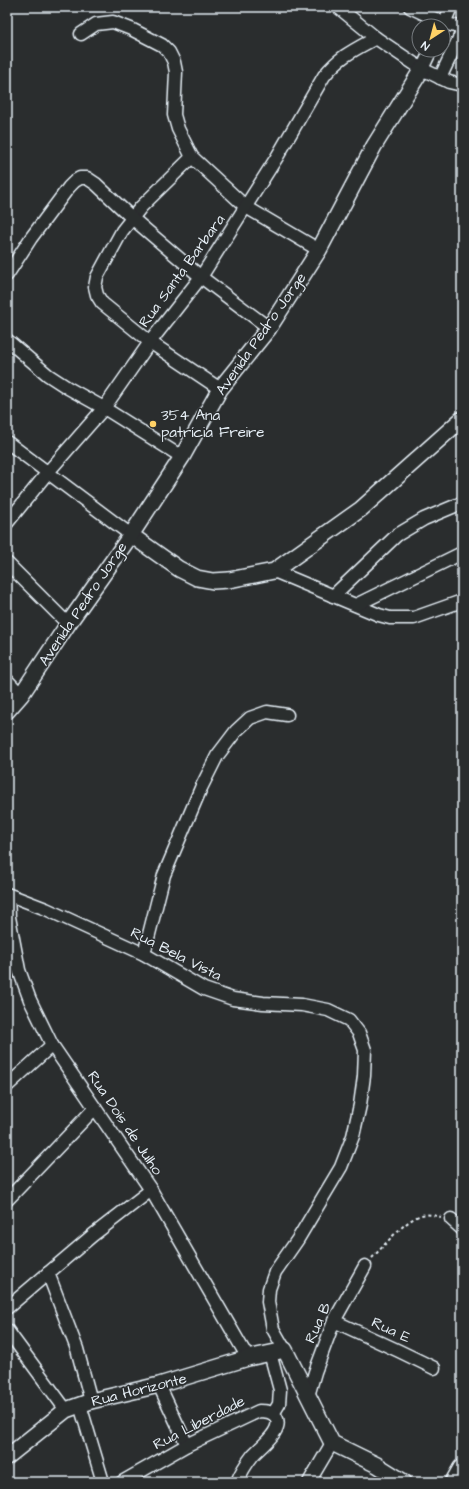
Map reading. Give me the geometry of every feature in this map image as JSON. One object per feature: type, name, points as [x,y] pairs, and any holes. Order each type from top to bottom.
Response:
[{"type":"main road","points":[[454,1482],[462,1468]]},
{"type":"street","points":[[338,7],[376,38],[422,69],[449,82],[461,84]]},
{"type":"street","points":[[410,7],[432,18]]},
{"type":"street","points":[[446,18],[451,7]]},
{"type":"street","points":[[81,34],[96,24],[113,22],[122,24],[162,45],[169,52],[174,62],[176,72],[174,115],[178,129],[192,157],[246,207],[319,250]]},
{"type":"street","points":[[451,26],[462,28]]},
{"type":"street","points":[[440,78],[462,32]]},
{"type":"street","name":"Rua Santa Barbara","points":[[7,523],[48,472],[104,408],[150,342],[200,278],[277,157],[324,76],[344,55],[376,38]]},
{"type":"street","points":[[422,69],[427,58]]},
{"type":"street","name":"Avenida Pedro Jorge","points":[[7,711],[22,695],[68,624],[131,535],[182,457],[220,389],[268,328],[319,250],[374,146],[422,69]]},
{"type":"street","points":[[192,157],[132,218],[122,231],[97,277],[95,287],[97,295],[102,303],[150,342],[220,389]]},
{"type":"street","points":[[7,275],[31,238],[69,187],[75,180],[87,178],[96,184],[200,278],[268,328]]},
{"type":"street","points":[[7,340],[48,375],[182,457]]},
{"type":"street","points":[[7,442],[179,569],[197,578],[213,581],[229,580],[274,572],[361,509],[462,419]]},
{"type":"street","points":[[333,596],[397,535],[424,519],[462,503]]},
{"type":"street","points":[[356,605],[462,553]]},
{"type":"street","points":[[7,563],[68,624]]},
{"type":"street","points":[[274,572],[390,618],[414,618],[462,600]]},
{"type":"street","points":[[7,680],[22,695]]},
{"type":"street","points":[[144,954],[164,876],[201,788],[217,756],[236,731],[250,718],[267,712],[287,715]]},
{"type":"street","name":"Rua Bela Vista","points":[[8,895],[46,908],[144,954],[204,989],[233,999],[263,1003],[302,1005],[328,1010],[349,1020],[359,1033],[365,1050],[360,1105],[353,1136],[341,1166],[298,1239],[275,1272],[269,1289],[268,1302],[273,1329],[285,1350]]},
{"type":"street","name":"Rua Dois de Julho","points":[[8,895],[9,917],[19,970],[30,1000],[52,1045],[151,1190],[248,1358]]},
{"type":"street","points":[[7,1086],[52,1045]]},
{"type":"street","points":[[7,1200],[95,1108]]},
{"type":"street","points":[[7,1308],[93,1235],[151,1190]]},
{"type":"street","points":[[451,1219],[462,1229]]},
{"type":"street","name":"Rua B","points":[[308,1396],[315,1372],[334,1322],[365,1266]]},
{"type":"street","points":[[48,1273],[77,1349],[86,1403],[103,1482]]},
{"type":"street","name":"Rua E","points":[[334,1322],[434,1368]]},
{"type":"street","points":[[7,1330],[66,1410]]},
{"type":"street","points":[[285,1350],[332,1443],[377,1465],[404,1482]]},
{"type":"street","name":"Rua Horizonte","points":[[7,1457],[66,1410],[86,1403],[159,1385],[248,1358],[285,1350]]},
{"type":"street","points":[[237,1482],[244,1467],[274,1434],[278,1426],[277,1419],[273,1414],[279,1404],[280,1390],[270,1353]]},
{"type":"street","points":[[159,1385],[187,1445]]},
{"type":"street","name":"Rua Liberdade","points":[[122,1482],[187,1445],[259,1411],[266,1411],[273,1414]]},
{"type":"street","points":[[309,1482],[332,1443]]},
{"type":"path","points":[[365,1266],[399,1229],[419,1216],[433,1215],[451,1219]]},
{"type":"place","name":"354 Ana patrícia Freire","points":[[153,424]]}]
